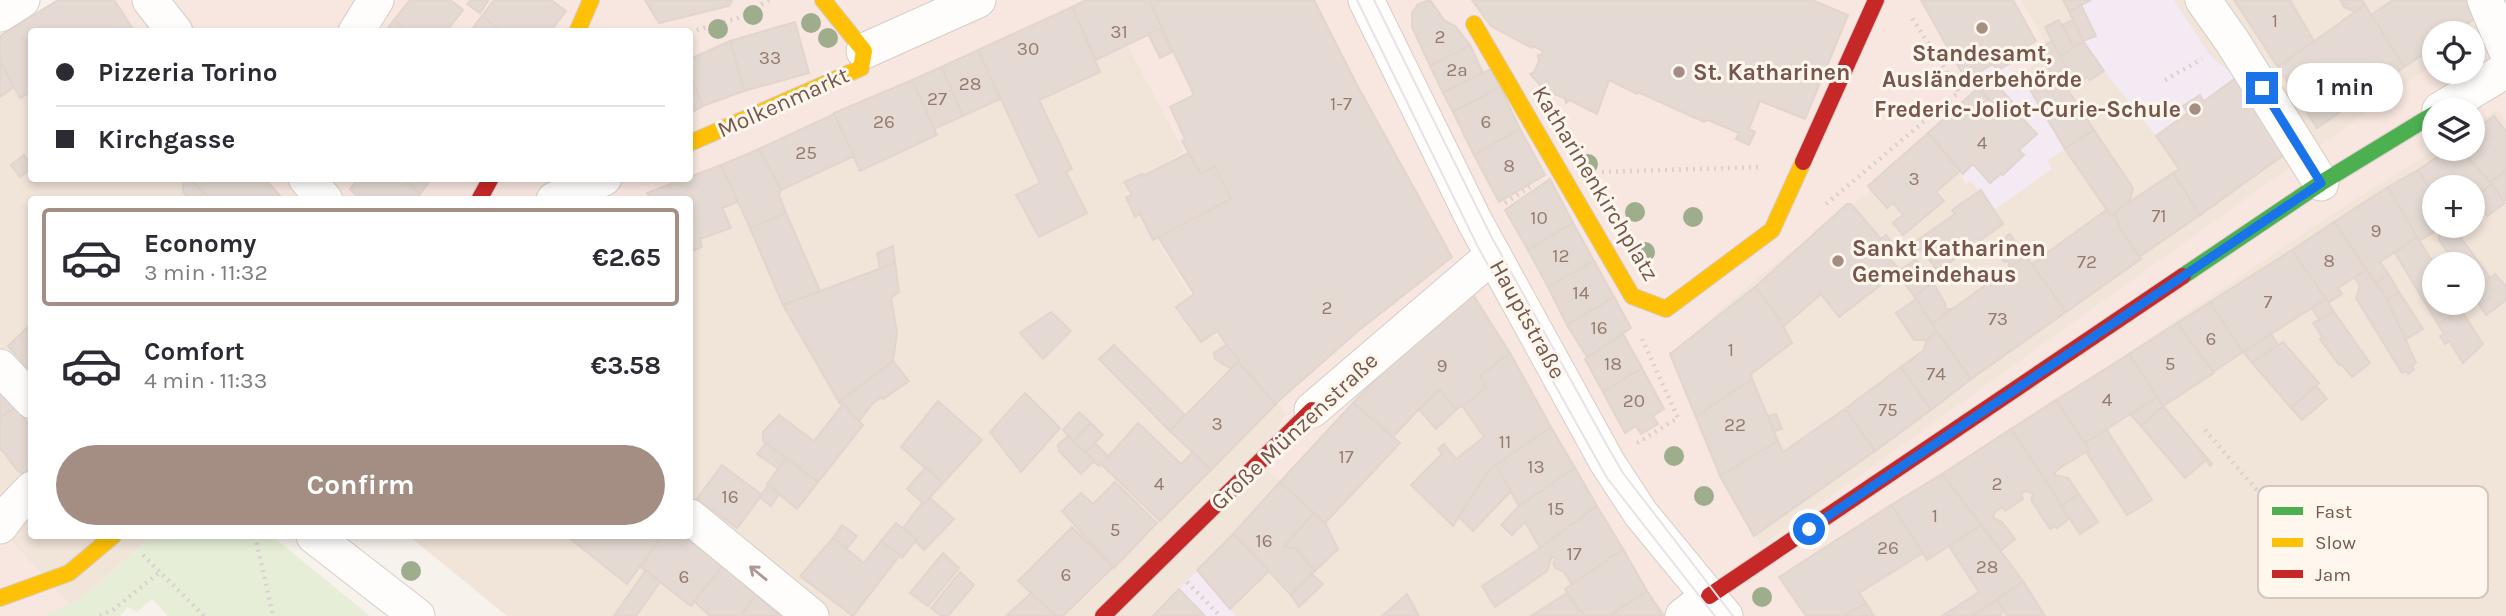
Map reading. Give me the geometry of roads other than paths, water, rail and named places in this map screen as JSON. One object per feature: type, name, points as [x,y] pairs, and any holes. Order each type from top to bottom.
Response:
[{"type":"street","points":[[0,14],[22,0]]},
{"type":"street","points":[[150,0],[172,28]]},
{"type":"street","points":[[358,28],[376,0]]},
{"type":"street","points":[[579,28],[591,0]]},
{"type":"street","name":"Molkenmarkt","points":[[693,141],[861,68],[864,51],[823,0]]},
{"type":"street","name":"Molkenmarkt","points":[[864,51],[978,0]]},
{"type":"street","name":"Hauptstraße","points":[[1366,0],[1475,222],[1607,462],[1706,609]]},
{"type":"street","name":"Katharinenkirchplatz","points":[[1474,24],[1632,296],[1666,309],[1772,230],[1876,0]]},
{"type":"street","points":[[2203,0],[2232,41],[2321,183]]},
{"type":"street","points":[[2484,0],[2506,50]]},
{"type":"street","points":[[2460,98],[2506,70]]},
{"type":"street","points":[[1706,609],[2321,183],[2422,121]]},
{"type":"street","points":[[309,182],[322,196]]},
{"type":"street","points":[[563,196],[595,182]]},
{"type":"street","name":"Große Münzenstraße","points":[[1103,616],[1312,410],[1493,255]]},
{"type":"street","points":[[0,368],[28,397]]},
{"type":"street","points":[[0,526],[28,493]]},
{"type":"street","points":[[693,519],[811,616]]},
{"type":"street","points":[[0,598],[69,573],[109,539]]},
{"type":"street","points":[[318,539],[416,616]]},
{"type":"tram line","points":[[1357,0],[1478,247],[1607,478],[1715,616]]},
{"type":"tram line","points":[[1374,0],[1491,236],[1609,449],[1623,473],[1733,616]]},
{"type":"place","name":"Standesamt, Ausländerbehörde","points":[[1982,28]]},
{"type":"place","name":"St. Katharinen","points":[[1679,72]]},
{"type":"place","name":"Frederic-Joliot-Curie-Schule","points":[[2195,109]]},
{"type":"place","name":"Sankt Katharinen Gemeindehaus","points":[[1838,261]]}]
